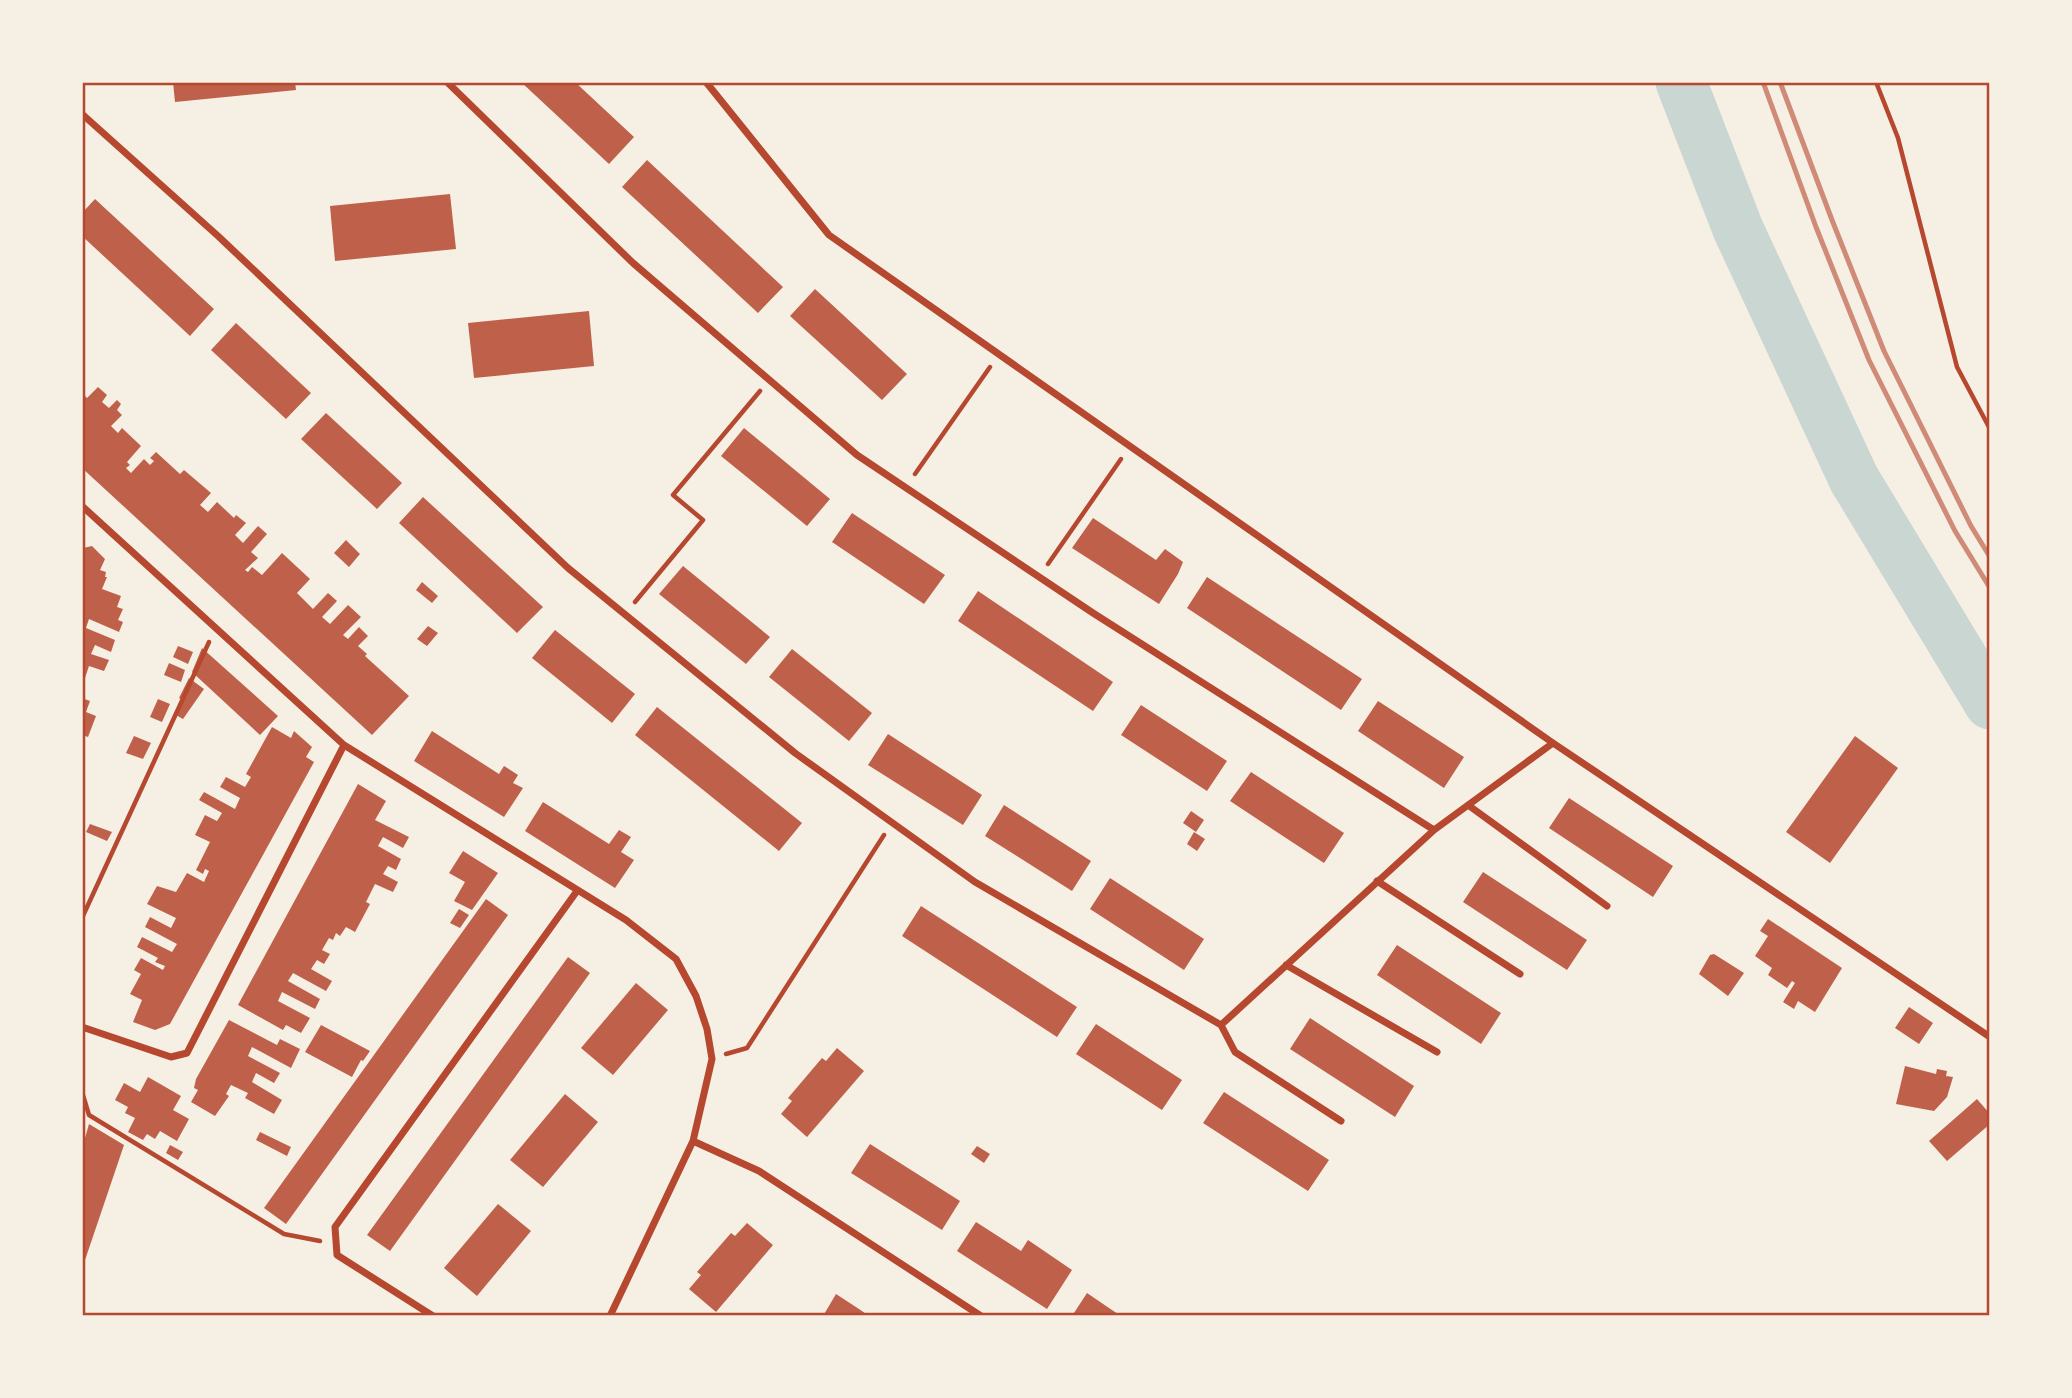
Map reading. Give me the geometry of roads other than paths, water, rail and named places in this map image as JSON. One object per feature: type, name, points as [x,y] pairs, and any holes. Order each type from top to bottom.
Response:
[{"type":"street","points":[[447,82],[633,263],[857,454],[1039,576],[1434,830]]},
{"type":"street","points":[[706,82],[829,235],[1553,743],[1990,1037]]},
{"type":"street","points":[[82,114],[218,236],[568,568],[794,753],[975,882],[1221,1025],[1235,1052],[1341,1121]]},
{"type":"street","points":[[82,506],[344,745],[626,920],[676,959],[696,996],[707,1029],[712,1059],[693,1141],[610,1316]]},
{"type":"street","points":[[1221,1025],[1434,830],[1553,743]]},
{"type":"street","points":[[82,1027],[171,1057],[187,1053],[344,745]]},
{"type":"street","points":[[1468,805],[1607,906]]},
{"type":"street","points":[[1377,881],[1520,974]]},
{"type":"street","points":[[433,1316],[337,1255],[335,1227],[577,891]]},
{"type":"street","points":[[1286,965],[1437,1052]]},
{"type":"street","points":[[693,1141],[759,1171],[981,1316]]},
{"type":"waterway","points":[[1681,82],[1738,229],[1854,479],[1990,704]]},
{"type":"railway","points":[[1763,82],[1816,227],[1869,360],[1955,531],[1990,588]]},
{"type":"railway","points":[[1780,82],[1884,351],[1971,526],[1990,557]]}]
